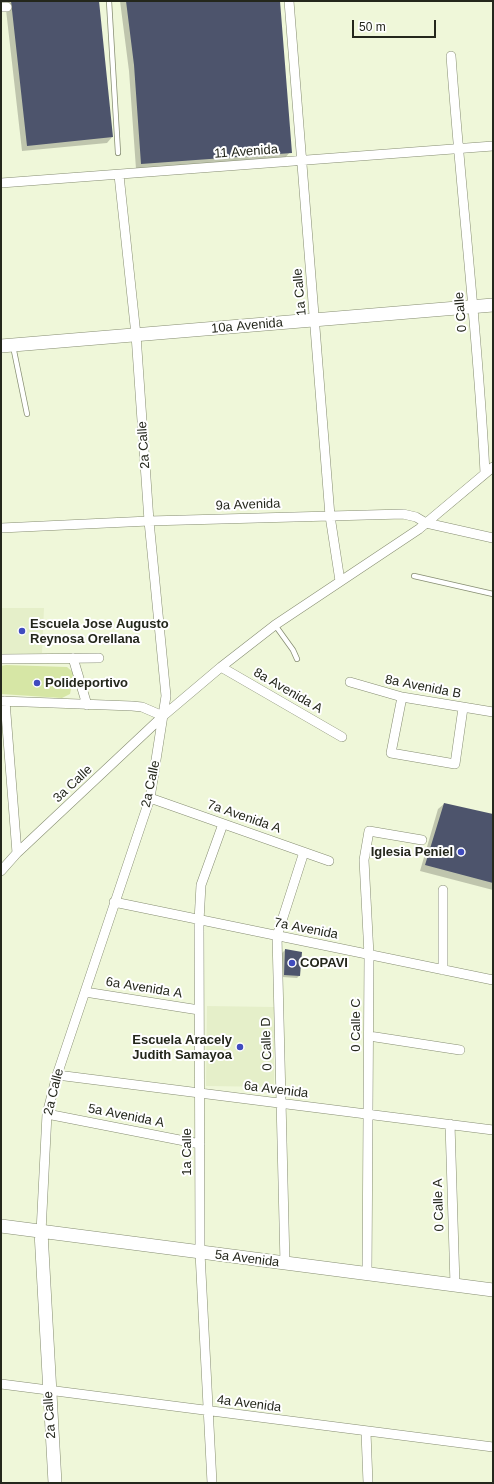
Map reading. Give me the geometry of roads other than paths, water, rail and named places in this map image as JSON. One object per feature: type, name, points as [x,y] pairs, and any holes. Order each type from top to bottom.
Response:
[{"type":"main road","name":"10a Avenida","points":[[7,345],[493,305]]},
{"type":"main road","name":"5a Avenida","points":[[1,1226],[493,1290]]},
{"type":"main road","name":"2a Calle","points":[[41,1232],[55,1483]]},
{"type":"street","points":[[289,1],[296,1]]},
{"type":"street","name":"1a Calle","points":[[289,1],[316,320],[330,516],[340,581]]},
{"type":"street","name":"0 Calle","points":[[451,56],[458,149],[474,307],[485,473]]},
{"type":"street","name":"11 Avenida","points":[[1,183],[493,146]]},
{"type":"street","name":"2a Calle","points":[[41,1232],[47,1114],[57,1075],[150,798],[166,696],[149,521],[136,335],[119,174]]},
{"type":"street","points":[[17,853],[3,701],[142,708],[163,716],[221,667],[275,625],[426,522],[493,467]]},
{"type":"street","name":"9a Avenida","points":[[1,528],[149,521],[403,514],[416,517],[426,522],[493,538]]},
{"type":"street","points":[[72,658],[87,705]]},
{"type":"street","points":[[1,659],[99,658]]},
{"type":"street","name":"8a Avenida A","points":[[221,667],[342,737]]},
{"type":"street","name":"8a Avenida B","points":[[350,682],[402,697],[493,712]]},
{"type":"street","points":[[402,697],[391,753],[455,764],[463,708]]},
{"type":"street","name":"3a Calle","points":[[1,871],[17,853],[163,716]]},
{"type":"street","name":"7a Avenida A","points":[[150,798],[329,861]]},
{"type":"street","name":"1a Calle","points":[[212,1483],[200,1253],[198,921],[201,885],[223,824]]},
{"type":"street","name":"0 Calle C","points":[[367,1274],[370,955],[364,860],[369,832],[422,840]]},
{"type":"street","name":"0 Calle D","points":[[285,1264],[277,936],[304,852]]},
{"type":"street","points":[[443,890],[443,970]]},
{"type":"street","name":"7a Avenida","points":[[114,902],[198,921],[493,980]]},
{"type":"street","name":"6a Avenida A","points":[[85,992],[199,1010]]},
{"type":"street","points":[[369,1036],[460,1050]]},
{"type":"street","name":"6a Avenida","points":[[57,1075],[493,1130]]},
{"type":"street","name":"5a Avenida A","points":[[47,1114],[200,1144]]},
{"type":"street","name":"0 Calle A","points":[[450,1124],[454,1285]]},
{"type":"street","name":"4a Avenida","points":[[1,1384],[209,1412],[493,1447]]},
{"type":"street","points":[[366,1432],[368,1483]]},
{"type":"lane","points":[[108,1],[118,153]]},
{"type":"lane","points":[[7,345],[27,414]]},
{"type":"lane","points":[[414,576],[493,594]]},
{"type":"lane","points":[[275,625],[293,650],[297,659]]},
{"type":"place","name":"Escuela Jose Augusto Reynosa Orellana","points":[[22,631]]},
{"type":"place","name":"Polideportivo","points":[[37,683]]},
{"type":"place","name":"Iglesia Peniel","points":[[461,852]]},
{"type":"place","name":"COPAVI","points":[[292,963]]},
{"type":"place","name":"Escuela Aracely Judith Samayoa","points":[[240,1047]]}]
